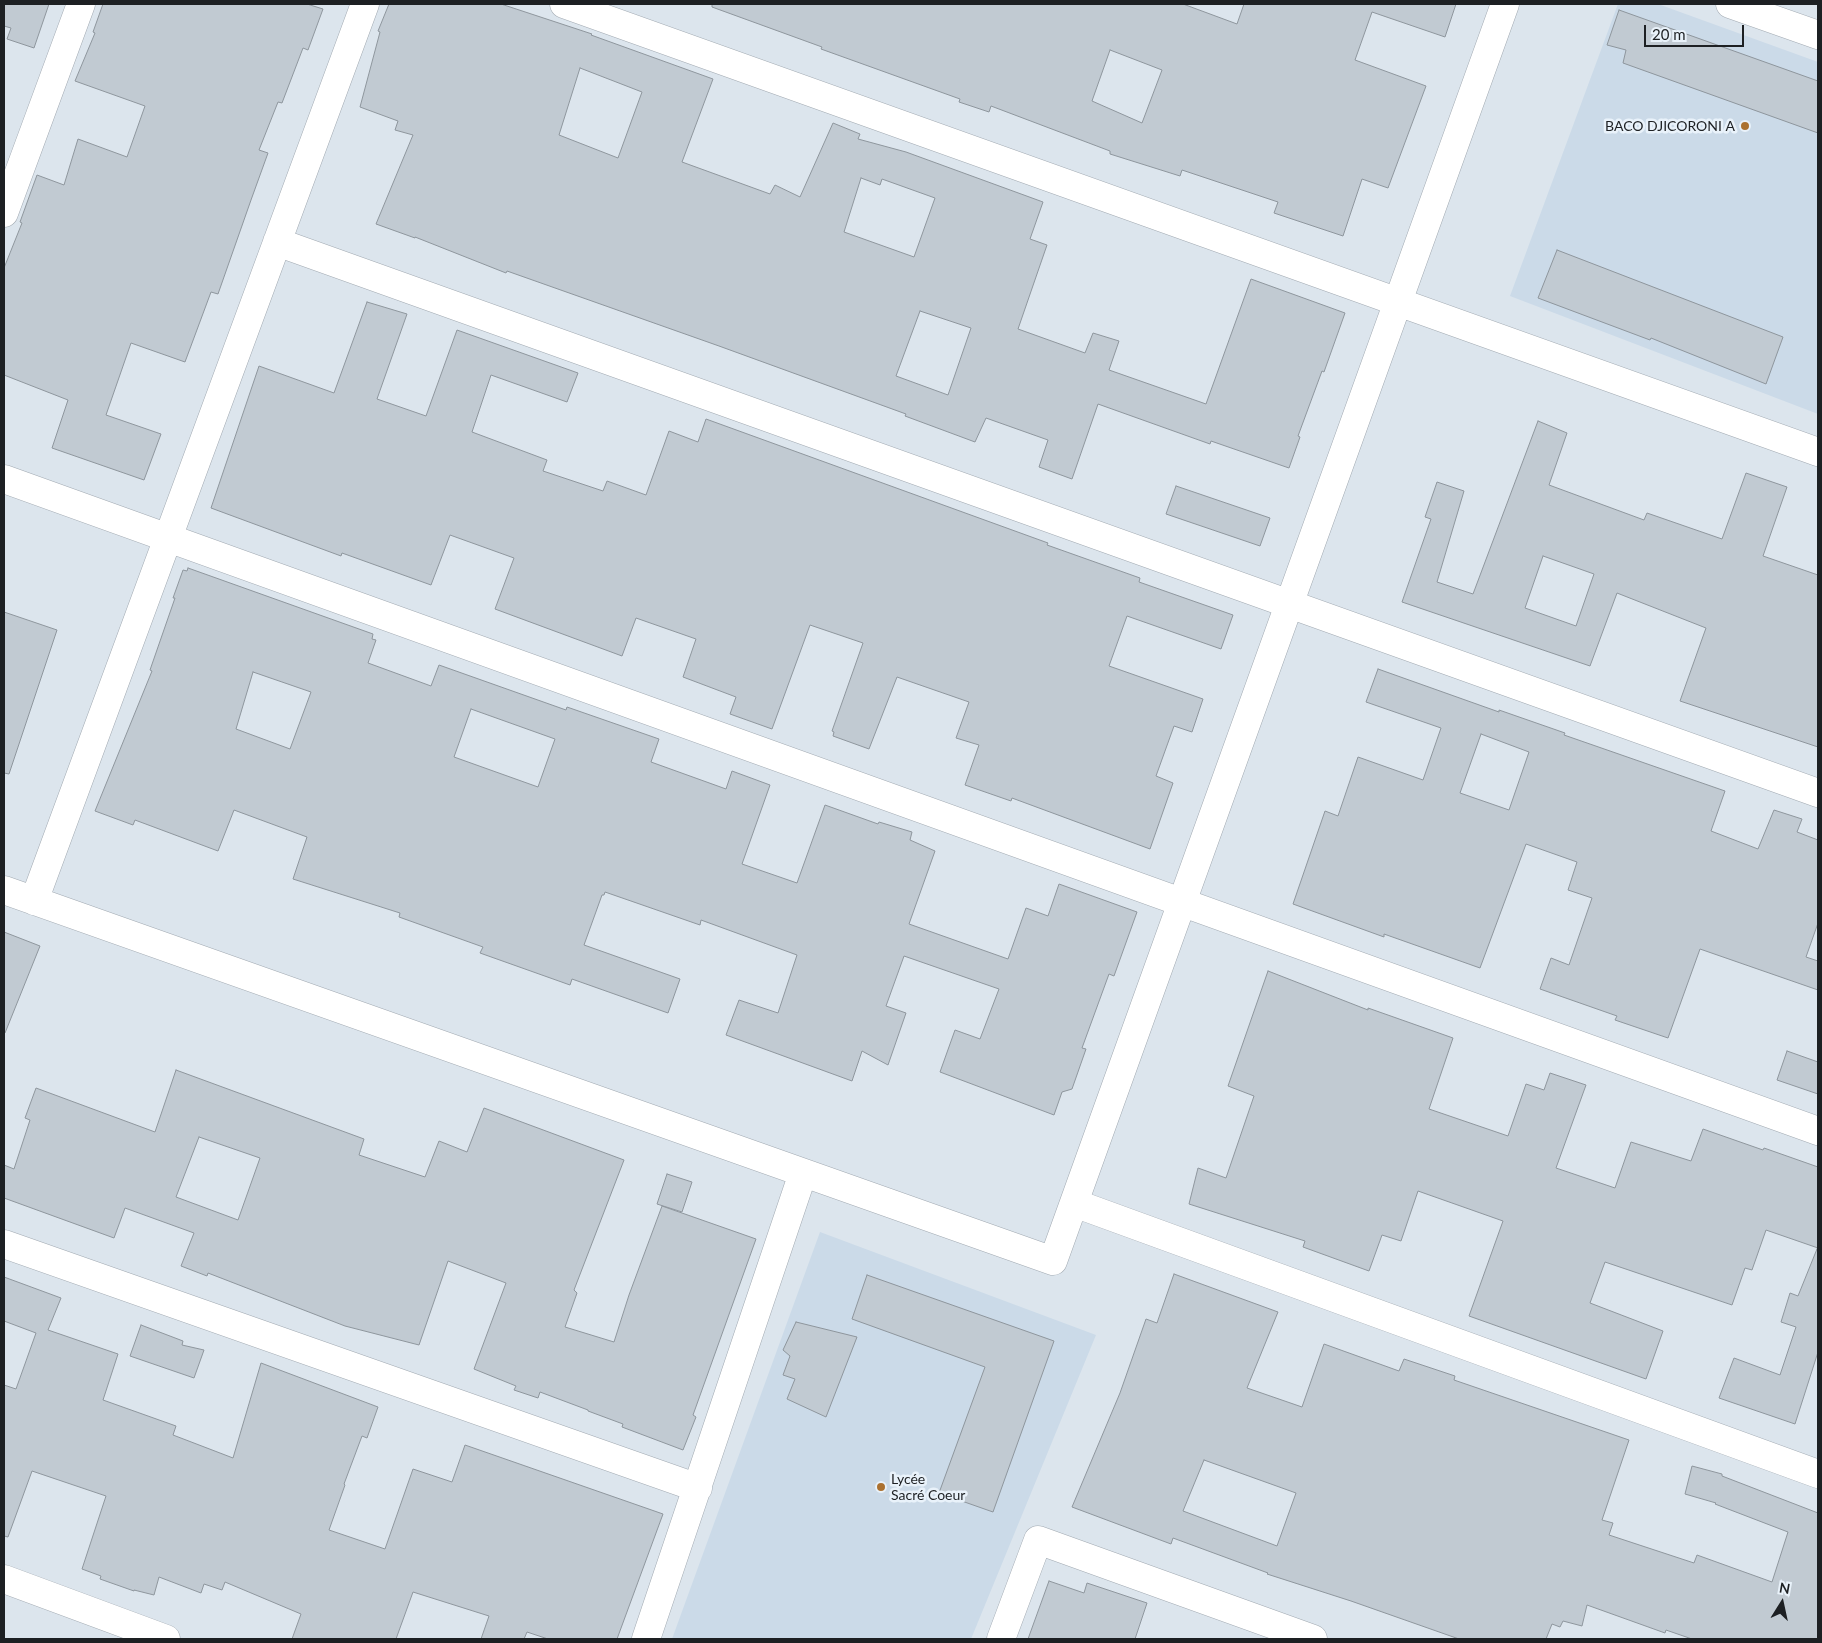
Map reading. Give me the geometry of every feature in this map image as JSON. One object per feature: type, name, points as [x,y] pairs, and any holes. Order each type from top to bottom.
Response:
[{"type":"street","points":[[4,213],[81,4]]},
{"type":"street","points":[[34,901],[365,4]]},
{"type":"street","points":[[564,4],[1818,452]]},
{"type":"street","points":[[4,890],[1053,1261],[1505,4]]},
{"type":"street","points":[[1730,4],[1818,35]]},
{"type":"street","points":[[277,242],[1818,793]]},
{"type":"street","points":[[4,479],[1818,1130]]},
{"type":"street","points":[[646,1639],[803,1173]]},
{"type":"street","points":[[1074,1203],[1818,1474]]},
{"type":"street","points":[[4,1244],[698,1488]]},
{"type":"street","points":[[1000,1639],[1038,1540],[1313,1639]]},
{"type":"street","points":[[4,1580],[166,1639]]},
{"type":"shaded area","points":[[1618,4],[1658,4],[1818,62],[1818,414],[1510,296]]},
{"type":"shaded area","name":"Lycée Sacré Coeur","points":[[820,1232],[1096,1335],[971,1639],[672,1639]]},
{"type":"building","points":[[4,4],[49,4],[34,48],[7,39],[11,28],[4,26]]},
{"type":"building","points":[[103,4],[307,4],[323,9],[308,50],[303,48],[282,103],[278,102],[259,150],[268,153],[218,294],[211,292],[185,362],[131,343],[106,415],[161,434],[144,480],[52,448],[68,400],[4,375],[4,268],[22,223],[20,222],[37,175],[64,185],[78,139],[127,157],[145,106],[75,81],[95,33],[93,32]]},
{"type":"building","points":[[389,4],[501,4],[592,34],[713,79],[682,162],[770,194],[775,185],[800,197],[833,123],[860,134],[858,139],[906,152],[1043,202],[1030,239],[1047,245],[1018,329],[1085,353],[1093,333],[1119,341],[1109,370],[1206,404],[1251,279],[1345,313],[1298,436],[1300,437],[1289,468],[1211,441],[1210,444],[1098,404],[1072,479],[1039,467],[1048,440],[986,418],[975,442],[905,416],[906,414],[507,271],[506,273],[415,237],[376,224],[413,135],[395,130],[398,121],[360,107],[380,32],[378,31]],"holes":[[[580,68],[642,92],[618,158],[559,135]],[[861,178],[880,185],[882,179],[935,198],[914,257],[844,232]],[[920,311],[971,328],[948,395],[896,376]]]},
{"type":"building","points":[[712,4],[1183,4],[1237,24],[1244,4],[1456,4],[1445,37],[1372,12],[1355,60],[1426,86],[1388,188],[1362,179],[1343,236],[1274,213],[1278,202],[1182,170],[1180,176],[1110,154],[1110,151],[991,106],[989,112],[959,102],[960,99],[712,7]],"holes":[[[1110,50],[1162,70],[1142,123],[1092,101]]]},
{"type":"building","points":[[1619,10],[1818,81],[1818,133],[1623,63],[1626,50],[1607,45]]},
{"type":"building","points":[[1557,250],[1783,337],[1766,384],[1651,338],[1650,340],[1538,298]]},
{"type":"building","points":[[367,302],[407,314],[377,399],[426,416],[457,330],[578,373],[567,402],[491,375],[472,432],[547,460],[543,471],[603,491],[607,481],[646,495],[669,431],[698,442],[706,419],[1048,543],[1047,545],[1140,578],[1139,582],[1233,615],[1221,649],[1127,616],[1109,666],[1203,699],[1192,732],[1174,726],[1156,776],[1173,783],[1150,849],[1012,798],[1011,801],[965,785],[979,745],[956,738],[969,702],[897,677],[869,749],[833,736],[834,732],[832,731],[863,643],[810,625],[772,729],[730,714],[736,697],[683,677],[696,639],[636,618],[622,656],[495,609],[514,558],[450,535],[431,585],[342,553],[341,556],[211,508],[259,366],[334,393]]},
{"type":"building","points":[[1538,421],[1567,433],[1549,485],[1644,520],[1647,513],[1722,539],[1746,473],[1787,487],[1763,556],[1818,575],[1818,747],[1680,701],[1706,628],[1617,593],[1590,666],[1402,602],[1431,519],[1425,517],[1437,482],[1464,491],[1437,582],[1473,594]],"holes":[[[1543,556],[1594,574],[1576,626],[1525,608]]]},
{"type":"building","points":[[1176,486],[1270,518],[1260,546],[1166,514]]},
{"type":"building","points":[[188,568],[373,634],[372,639],[376,640],[368,663],[431,686],[439,665],[566,710],[567,707],[659,739],[651,762],[726,789],[732,771],[770,785],[742,864],[797,883],[825,805],[878,824],[879,822],[912,832],[910,840],[935,851],[909,924],[1008,959],[1026,908],[1048,916],[1059,884],[1137,912],[1114,976],[1109,974],[1082,1048],[1086,1049],[1072,1089],[1062,1092],[1054,1115],[940,1072],[955,1030],[980,1039],[999,989],[904,956],[886,1006],[906,1013],[888,1065],[862,1051],[852,1081],[726,1035],[739,1000],[778,1013],[797,955],[701,920],[700,925],[605,892],[602,895],[584,945],[680,979],[668,1013],[572,979],[570,985],[480,953],[483,947],[399,917],[400,913],[293,879],[307,837],[234,810],[218,851],[135,820],[133,825],[95,811],[152,671],[150,670],[183,570],[187,571]],"holes":[[[253,672],[311,692],[290,749],[236,729]],[[471,709],[555,739],[538,787],[454,757]]]},
{"type":"building","points":[[4,612],[57,630],[9,774],[4,773]]},
{"type":"building","points":[[1378,669],[1499,712],[1499,710],[1565,733],[1564,735],[1725,791],[1711,831],[1758,849],[1774,810],[1802,819],[1797,832],[1818,840],[1818,923],[1806,957],[1818,961],[1818,990],[1700,949],[1668,1038],[1615,1020],[1617,1016],[1540,989],[1551,958],[1569,965],[1592,898],[1568,890],[1577,862],[1526,844],[1480,968],[1384,934],[1384,937],[1293,904],[1325,811],[1338,816],[1358,757],[1423,780],[1441,728],[1366,702]],"holes":[[[1481,734],[1529,752],[1509,810],[1460,793]]]},
{"type":"building","points":[[4,932],[40,946],[5,1033],[4,1033]]},
{"type":"building","points":[[1268,971],[1368,1010],[1368,1008],[1453,1038],[1429,1109],[1508,1136],[1526,1084],[1544,1090],[1550,1073],[1586,1085],[1556,1168],[1615,1188],[1631,1142],[1691,1161],[1703,1129],[1818,1167],[1818,1248],[1766,1230],[1752,1270],[1745,1268],[1732,1305],[1605,1262],[1590,1303],[1663,1331],[1646,1379],[1469,1316],[1503,1221],[1418,1191],[1401,1241],[1382,1235],[1369,1271],[1303,1247],[1305,1241],[1189,1204],[1198,1168],[1226,1178],[1254,1096],[1228,1086]]},
{"type":"building","points":[[1787,1051],[1818,1062],[1818,1094],[1777,1080]]},
{"type":"building","points":[[176,1070],[364,1139],[359,1155],[425,1177],[439,1141],[467,1152],[484,1108],[624,1160],[574,1290],[577,1293],[565,1327],[614,1342],[662,1206],[756,1239],[693,1415],[696,1417],[683,1450],[622,1427],[623,1424],[540,1392],[538,1398],[514,1390],[516,1386],[474,1369],[506,1283],[448,1261],[419,1345],[345,1326],[208,1273],[207,1276],[181,1266],[194,1233],[125,1208],[114,1238],[4,1198],[4,1165],[14,1169],[30,1120],[25,1118],[36,1088],[155,1132]],"holes":[[[199,1137],[260,1158],[238,1220],[176,1197]]]},
{"type":"building","points":[[667,1174],[692,1182],[682,1212],[657,1204]]},
{"type":"building","points":[[1817,1249],[1818,1352],[1795,1424],[1719,1398],[1734,1358],[1780,1375],[1796,1327],[1781,1322],[1790,1293],[1798,1296]]},
{"type":"building","points":[[1174,1274],[1278,1312],[1247,1388],[1302,1407],[1324,1344],[1399,1371],[1404,1359],[1455,1376],[1454,1380],[1629,1440],[1602,1520],[1613,1523],[1609,1535],[1694,1563],[1697,1555],[1772,1582],[1788,1532],[1716,1503],[1685,1494],[1692,1466],[1722,1474],[1722,1476],[1818,1513],[1818,1639],[1692,1639],[1666,1630],[1665,1633],[1587,1605],[1582,1626],[1563,1621],[1560,1627],[1552,1624],[1546,1639],[1459,1639],[1267,1574],[1173,1538],[1171,1544],[1072,1507],[1120,1393],[1146,1319],[1157,1323]],"holes":[[[1204,1460],[1296,1493],[1277,1546],[1183,1511]]]},
{"type":"building","points":[[867,1275],[1054,1341],[993,1512],[939,1493],[985,1367],[852,1319]]},
{"type":"building","points":[[4,1277],[61,1298],[48,1330],[118,1354],[103,1400],[176,1426],[173,1435],[233,1458],[261,1363],[378,1407],[367,1438],[362,1436],[329,1530],[385,1549],[413,1469],[452,1482],[465,1445],[663,1514],[617,1639],[548,1639],[527,1632],[524,1639],[481,1639],[489,1616],[413,1592],[396,1639],[292,1639],[301,1614],[225,1582],[222,1590],[204,1584],[201,1593],[159,1577],[154,1595],[134,1591],[100,1579],[101,1576],[82,1569],[106,1496],[32,1471],[8,1537],[4,1536],[4,1385],[16,1389],[36,1333],[4,1321]]},
{"type":"building","points":[[796,1322],[857,1337],[826,1417],[787,1399],[795,1379],[783,1375],[790,1356],[783,1350]]},
{"type":"building","points":[[141,1325],[183,1341],[182,1345],[204,1350],[194,1378],[130,1356]]},
{"type":"building","points":[[1049,1581],[1084,1593],[1087,1583],[1147,1603],[1135,1639],[1028,1639]]},
{"type":"place","name":"BACO DJICORONI A","points":[[1745,126]]},
{"type":"place","name":"Lycée Sacré Coeur","points":[[881,1487]]}]
